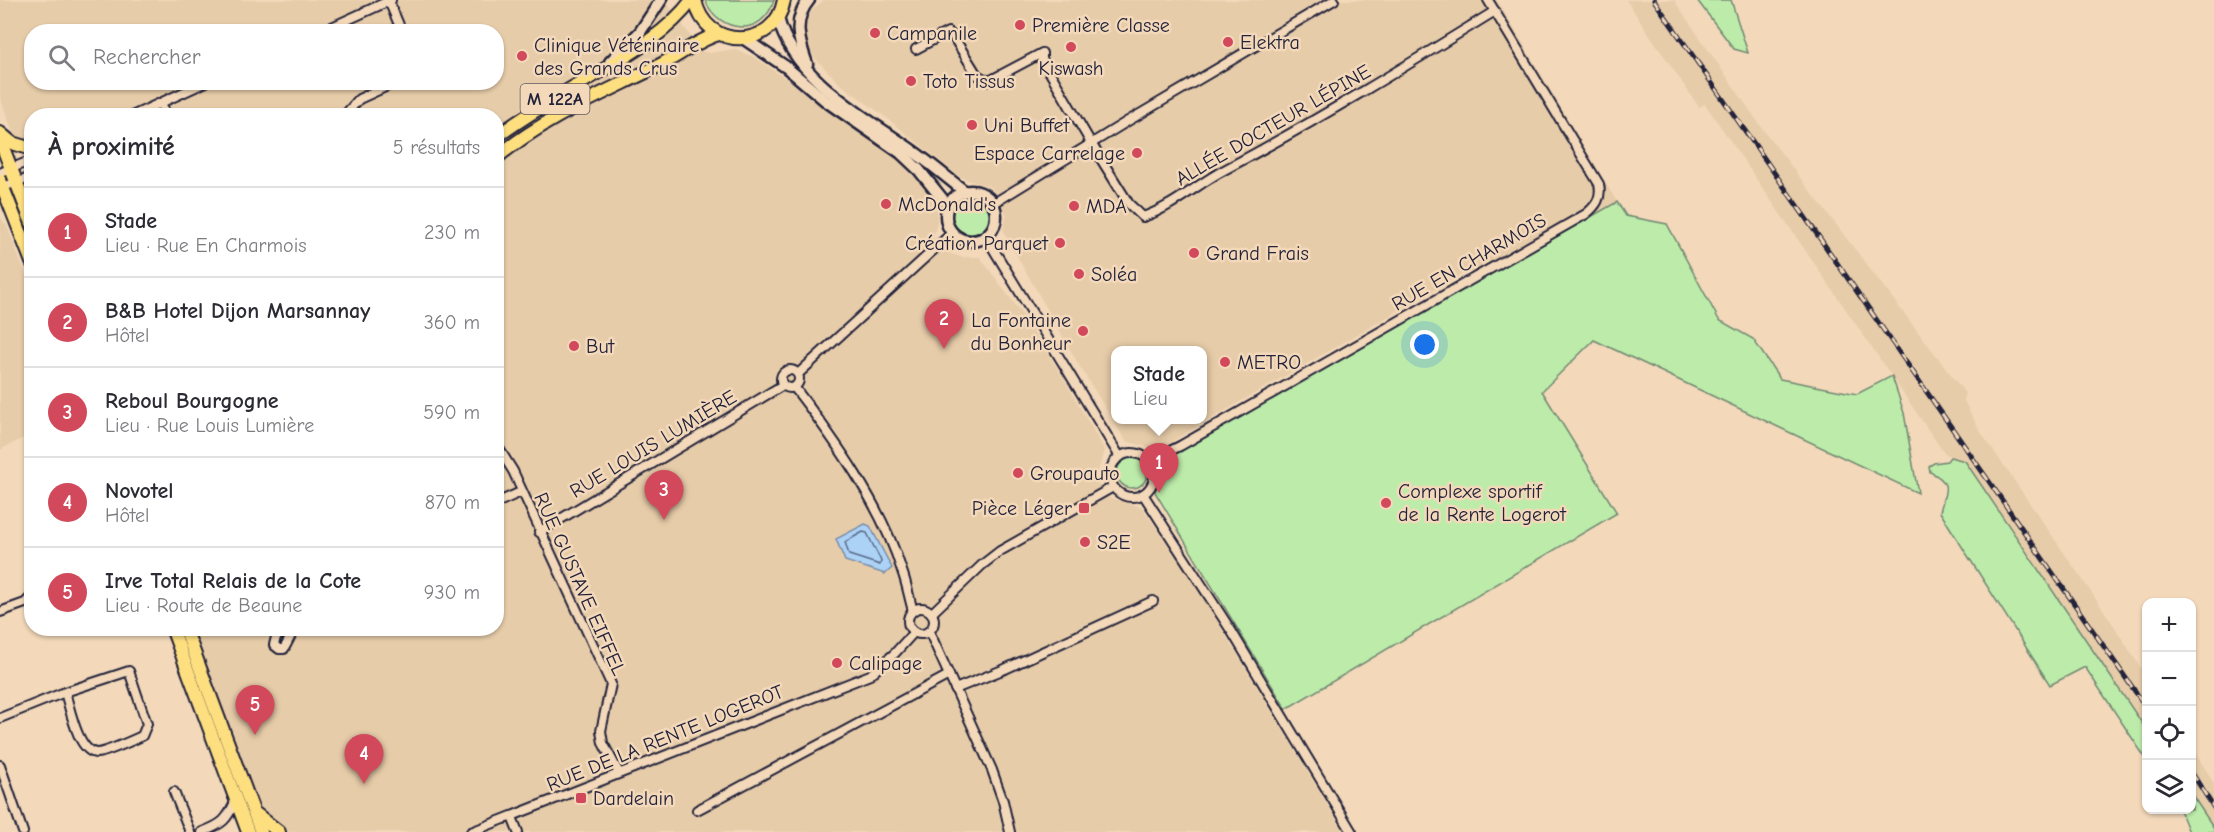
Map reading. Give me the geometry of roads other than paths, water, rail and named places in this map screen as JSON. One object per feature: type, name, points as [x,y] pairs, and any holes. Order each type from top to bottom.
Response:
[{"type":"main road","name":"M 122A","points":[[504,132],[643,45],[693,0]]},
{"type":"main road","points":[[693,0],[702,18],[719,34],[743,39],[769,28],[784,6]]},
{"type":"main road","name":"M 122A","points":[[504,153],[555,118],[661,64],[699,41],[719,34]]},
{"type":"main road","points":[[0,133],[12,143],[24,147]]},
{"type":"main road","points":[[0,140],[5,171],[16,182],[24,202]]},
{"type":"main road","points":[[1,185],[24,243]]},
{"type":"main road","points":[[0,210],[18,228]]},
{"type":"main road","points":[[175,636],[236,800],[261,832]]},
{"type":"main road","points":[[188,636],[248,813],[248,832]]},
{"type":"main road","points":[[239,832],[248,813]]},
{"type":"main road","points":[[248,813],[279,832]]},
{"type":"street","points":[[338,24],[390,0],[399,24]]},
{"type":"street","points":[[598,73],[640,32],[661,0]]},
{"type":"street","points":[[809,0],[801,13],[798,31],[810,73]]},
{"type":"street","points":[[994,203],[1334,0]]},
{"type":"street","name":"RUE EN CHARMOIS","points":[[1149,461],[1180,446],[1586,214],[1595,206],[1601,191],[1599,184],[1488,0]]},
{"type":"street","points":[[784,6],[784,37],[810,73],[824,86],[922,157],[964,191]]},
{"type":"street","name":"ALLÉE DOCTEUR LÉPINE","points":[[1091,143],[1129,204],[1143,217],[1162,209],[1225,169],[1355,98],[1495,11]]},
{"type":"street","points":[[916,49],[948,32],[953,36],[977,75],[989,81],[1042,53],[1042,59],[1091,143]]},
{"type":"street","points":[[743,39],[786,67],[826,100],[901,153],[919,170],[948,206]]},
{"type":"street","points":[[150,108],[189,90]]},
{"type":"street","points":[[351,108],[359,99],[379,90]]},
{"type":"street","points":[[161,103],[163,108]]},
{"type":"street","points":[[5,171],[24,163]]},
{"type":"street","points":[[1,185],[24,180]]},
{"type":"street","points":[[975,190],[986,195],[994,203],[997,214],[994,227],[986,237],[974,242],[962,240],[952,233],[946,220],[948,206],[954,197],[964,191],[975,190]]},
{"type":"street","points":[[798,374],[794,370],[784,372],[783,385],[794,387],[798,383],[798,374],[952,233]]},
{"type":"street","points":[[986,237],[1120,457]]},
{"type":"street","name":"RUE LOUIS LUMIÈRE","points":[[539,532],[783,385]]},
{"type":"street","points":[[794,387],[842,452],[878,515],[903,571],[913,611],[908,622],[914,632],[922,634],[929,631],[934,621],[932,614],[921,608],[913,611]]},
{"type":"street","points":[[1137,454],[1149,461],[1153,472],[1152,484],[1143,494],[1130,497],[1122,495],[1113,486],[1110,473],[1120,457],[1137,454]]},
{"type":"street","name":"RUE GUSTAVE EIFFEL","points":[[504,457],[513,471],[539,532],[611,684],[601,731],[603,743],[619,773]]},
{"type":"street","points":[[932,614],[982,565],[1000,551],[1113,486]]},
{"type":"street","points":[[504,499],[521,492]]},
{"type":"street","points":[[1143,494],[1232,632],[1352,832]]},
{"type":"street","points":[[955,688],[1005,669],[1153,601]]},
{"type":"street","points":[[0,612],[24,603]]},
{"type":"street","points":[[929,631],[995,777],[1010,832]]},
{"type":"street","name":"RUE DE LA RENTE LOGEROT","points":[[471,832],[870,675],[914,632]]},
{"type":"street","points":[[277,636],[274,645],[279,649],[284,649],[288,645],[292,636]]},
{"type":"street","points":[[0,718],[65,693],[129,671],[147,724],[142,736],[97,753],[86,749],[80,740],[65,693]]},
{"type":"street","points":[[697,810],[949,675]]},
{"type":"street","points":[[0,768],[23,832]]},
{"type":"street","points":[[174,792],[190,832]]},
{"type":"street","points":[[202,832],[218,826],[228,818],[236,800]]},
{"type":"street","points":[[512,817],[518,832]]},
{"type":"water","points":[[865,524],[870,526],[892,568],[885,574],[845,561],[836,539]]},
{"type":"railway","points":[[1654,0],[2145,706]]},
{"type":"railway","points":[[2196,779],[2214,808]]},
{"type":"place","name":"Première Classe","points":[[1020,25]]},
{"type":"place","name":"Campanile","points":[[875,33]]},
{"type":"place","name":"Elektra","points":[[1228,42]]},
{"type":"place","name":"Kiswash","points":[[1071,47]]},
{"type":"place","name":"Clinique Vétérinaire des Grands Crus","points":[[522,56]]},
{"type":"place","name":"Toto Tissus","points":[[911,81]]},
{"type":"place","name":"Uni Buffet","points":[[972,125]]},
{"type":"place","name":"Espace Carrelage","points":[[1137,153]]},
{"type":"place","name":"McDonald's","points":[[886,204]]},
{"type":"place","name":"MDA","points":[[1074,206]]},
{"type":"place","name":"Création Parquet","points":[[1060,243]]},
{"type":"place","name":"Grand Frais","points":[[1194,253]]},
{"type":"place","name":"Soléa","points":[[1079,274]]},
{"type":"place","name":"La Fontaine du Bonheur","points":[[1083,331]]},
{"type":"place","name":"But","points":[[574,346]]},
{"type":"place","name":"B&B Hotel Dijon Marsannay","points":[[944,349]]},
{"type":"place","name":"METRO","points":[[1225,362]]},
{"type":"place","name":"Groupauto","points":[[1018,473]]},
{"type":"place","name":"Stade","points":[[1159,493]]},
{"type":"place","name":"Complexe sportif de la Rente Logerot","points":[[1386,503]]},
{"type":"place","name":"Pièce Léger","points":[[1084,508]]},
{"type":"place","name":"Reboul Bourgogne","points":[[664,520]]},
{"type":"place","name":"S2E","points":[[1085,542]]},
{"type":"place","name":"Calipage","points":[[837,663]]},
{"type":"place","name":"Irve Total Relais de la Cote","points":[[255,735]]},
{"type":"place","name":"Novotel","points":[[364,784]]},
{"type":"place","name":"Dardelain","points":[[581,798]]}]
